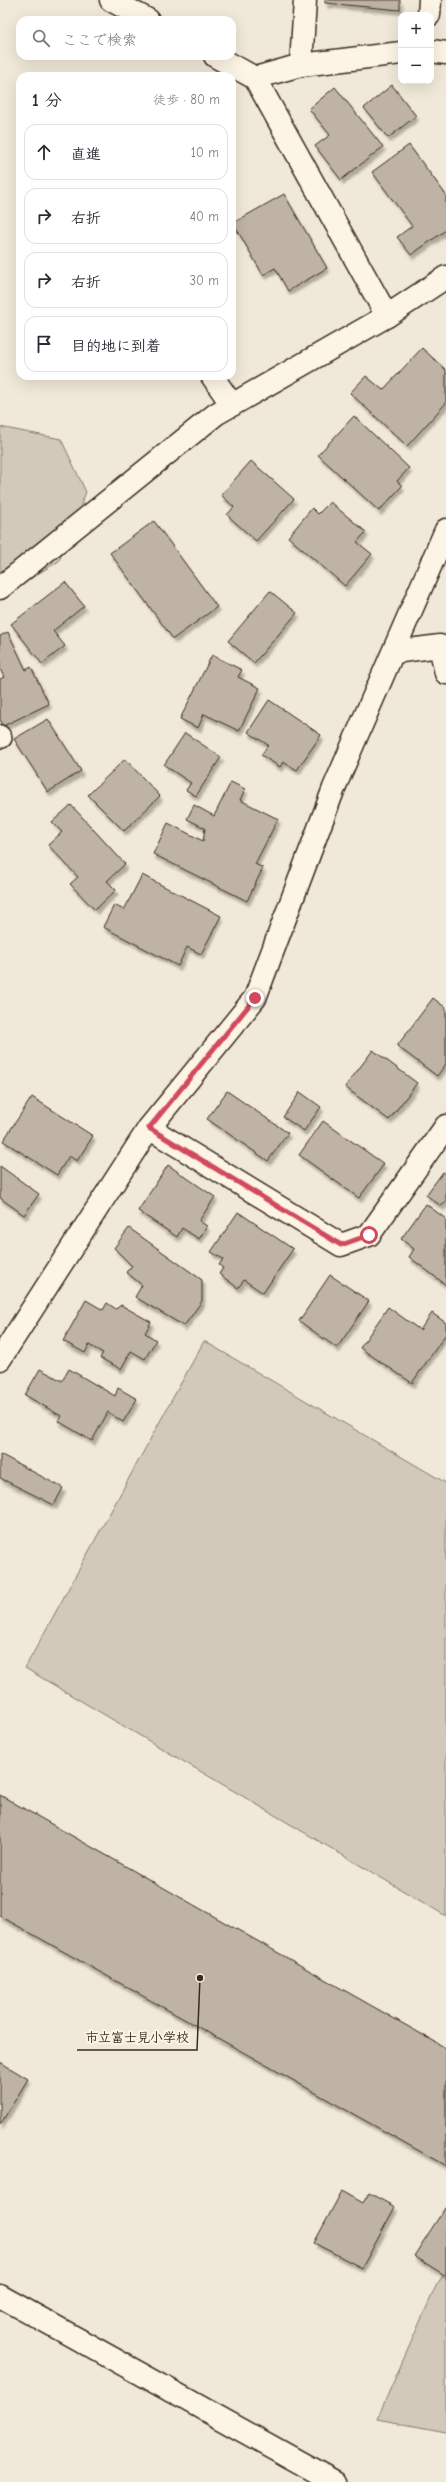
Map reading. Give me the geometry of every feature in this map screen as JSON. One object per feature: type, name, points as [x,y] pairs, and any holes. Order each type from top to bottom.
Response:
[{"type":"street","points":[[111,0],[141,16]]},
{"type":"street","points":[[301,64],[305,0]]},
{"type":"street","points":[[429,12],[430,0]]},
{"type":"street","points":[[434,51],[446,53]]},
{"type":"street","points":[[255,78],[301,64],[398,53]]},
{"type":"street","points":[[222,60],[255,78],[387,316]]},
{"type":"street","points":[[0,588],[216,414],[387,316],[446,277]]},
{"type":"street","points":[[215,380],[232,405]]},
{"type":"street","points":[[0,1358],[149,1128],[255,998],[334,788],[446,530]]},
{"type":"street","points":[[394,652],[443,645],[446,673]]},
{"type":"street","points":[[149,1128],[341,1245],[369,1235],[446,1126]]},
{"type":"street","points":[[0,2296],[313,2477],[335,2482]]},
{"type":"shaded area","points":[[0,427],[61,439],[86,492],[59,561],[0,597]]},
{"type":"shaded area","points":[[204,1341],[446,1483],[446,1916],[25,1668]]},
{"type":"shaded area","points":[[446,2271],[446,2432],[377,2419],[436,2286]]},
{"type":"building","points":[[325,0],[400,0],[400,10],[325,3]]},
{"type":"building","points":[[392,85],[416,116],[388,138],[364,108]]},
{"type":"building","points":[[335,87],[383,147],[341,180],[315,146],[330,135],[309,109]]},
{"type":"building","points":[[409,145],[446,195],[446,230],[411,255],[397,237],[412,226],[372,172]]},
{"type":"building","points":[[284,194],[327,268],[288,291],[275,268],[263,275],[236,228],[236,221]]},
{"type":"building","points":[[422,348],[446,370],[446,403],[407,446],[350,393],[366,376],[383,390]]},
{"type":"building","points":[[354,416],[409,468],[397,481],[402,486],[379,511],[318,455]]},
{"type":"building","points":[[251,461],[294,499],[256,541],[227,515],[234,507],[221,495]]},
{"type":"building","points":[[330,502],[366,532],[357,542],[372,554],[345,586],[288,537],[312,508],[318,514]]},
{"type":"building","points":[[154,521],[217,607],[173,639],[110,553]]},
{"type":"building","points":[[65,582],[84,606],[53,631],[65,646],[42,664],[11,624]]},
{"type":"building","points":[[270,591],[297,613],[254,663],[228,641]]},
{"type":"building","points":[[8,632],[26,670],[31,667],[49,704],[3,726],[0,719],[0,679],[4,677],[0,669],[0,636]]},
{"type":"building","points":[[212,655],[242,670],[238,677],[260,688],[239,731],[204,714],[198,728],[180,719]]},
{"type":"building","points":[[269,700],[321,735],[297,770],[283,762],[280,767],[261,755],[268,745],[248,732]]},
{"type":"building","points":[[48,719],[81,771],[48,792],[14,739]]},
{"type":"building","points":[[185,733],[221,757],[196,796],[186,790],[191,783],[164,765]]},
{"type":"building","points":[[125,759],[160,796],[124,831],[88,795]]},
{"type":"building","points":[[231,782],[245,789],[240,800],[278,819],[255,864],[263,868],[247,901],[153,854],[168,823],[203,841],[205,828],[187,819],[194,805],[214,816]]},
{"type":"building","points":[[71,805],[125,864],[107,881],[116,890],[95,910],[70,884],[78,877],[48,845],[62,832],[52,822]]},
{"type":"building","points":[[142,875],[221,916],[201,954],[187,947],[178,966],[103,927],[114,905],[124,910]]},
{"type":"building","points":[[433,998],[446,1008],[446,1064],[437,1076],[397,1046]]},
{"type":"building","points":[[373,1050],[417,1083],[389,1120],[345,1087]]},
{"type":"building","points":[[227,1091],[288,1133],[268,1161],[207,1119]]},
{"type":"building","points":[[300,1092],[321,1107],[304,1131],[283,1117]]},
{"type":"building","points":[[32,1097],[93,1136],[77,1161],[69,1156],[57,1175],[3,1141]]},
{"type":"building","points":[[323,1121],[384,1164],[359,1198],[299,1155]]},
{"type":"building","points":[[168,1165],[215,1197],[199,1221],[207,1226],[199,1239],[182,1228],[177,1237],[138,1211]]},
{"type":"building","points":[[0,1166],[39,1194],[24,1215],[0,1198]]},
{"type":"building","points":[[443,1172],[446,1174],[446,1202],[441,1206],[426,1195]]},
{"type":"building","points":[[426,1204],[446,1219],[446,1285],[409,1257],[414,1249],[401,1239]]},
{"type":"building","points":[[238,1212],[293,1249],[263,1293],[244,1280],[238,1288],[219,1274],[223,1268],[219,1265],[223,1259],[211,1252]]},
{"type":"building","points":[[129,1228],[202,1280],[202,1301],[184,1326],[135,1297],[142,1285],[126,1272],[132,1266],[114,1248]]},
{"type":"building","points":[[330,1275],[369,1301],[337,1348],[299,1321]]},
{"type":"building","points":[[86,1300],[103,1310],[107,1303],[116,1309],[121,1305],[151,1322],[145,1333],[156,1340],[145,1359],[131,1351],[121,1369],[100,1358],[103,1353],[89,1345],[85,1353],[63,1341]]},
{"type":"building","points":[[388,1307],[420,1330],[432,1313],[446,1323],[446,1334],[412,1383],[360,1348]]},
{"type":"building","points":[[40,1369],[62,1381],[69,1369],[115,1396],[118,1388],[137,1399],[123,1422],[108,1412],[92,1441],[58,1421],[61,1416],[25,1395]]},
{"type":"building","points":[[0,1454],[63,1488],[54,1505],[0,1478]]},
{"type":"building","points":[[0,1795],[446,2048],[446,2166],[0,1916]]},
{"type":"building","points":[[0,2062],[28,2079],[0,2125]]},
{"type":"building","points":[[342,2191],[363,2203],[369,2193],[395,2207],[362,2268],[314,2243]]},
{"type":"building","points":[[446,2208],[446,2276],[414,2256]]},
{"type":"place","name":"市立富士見小学校","points":[[200,1978]]},
{"type":"route","points":[[255,998],[149,1128],[341,1245],[369,1235]]}]
